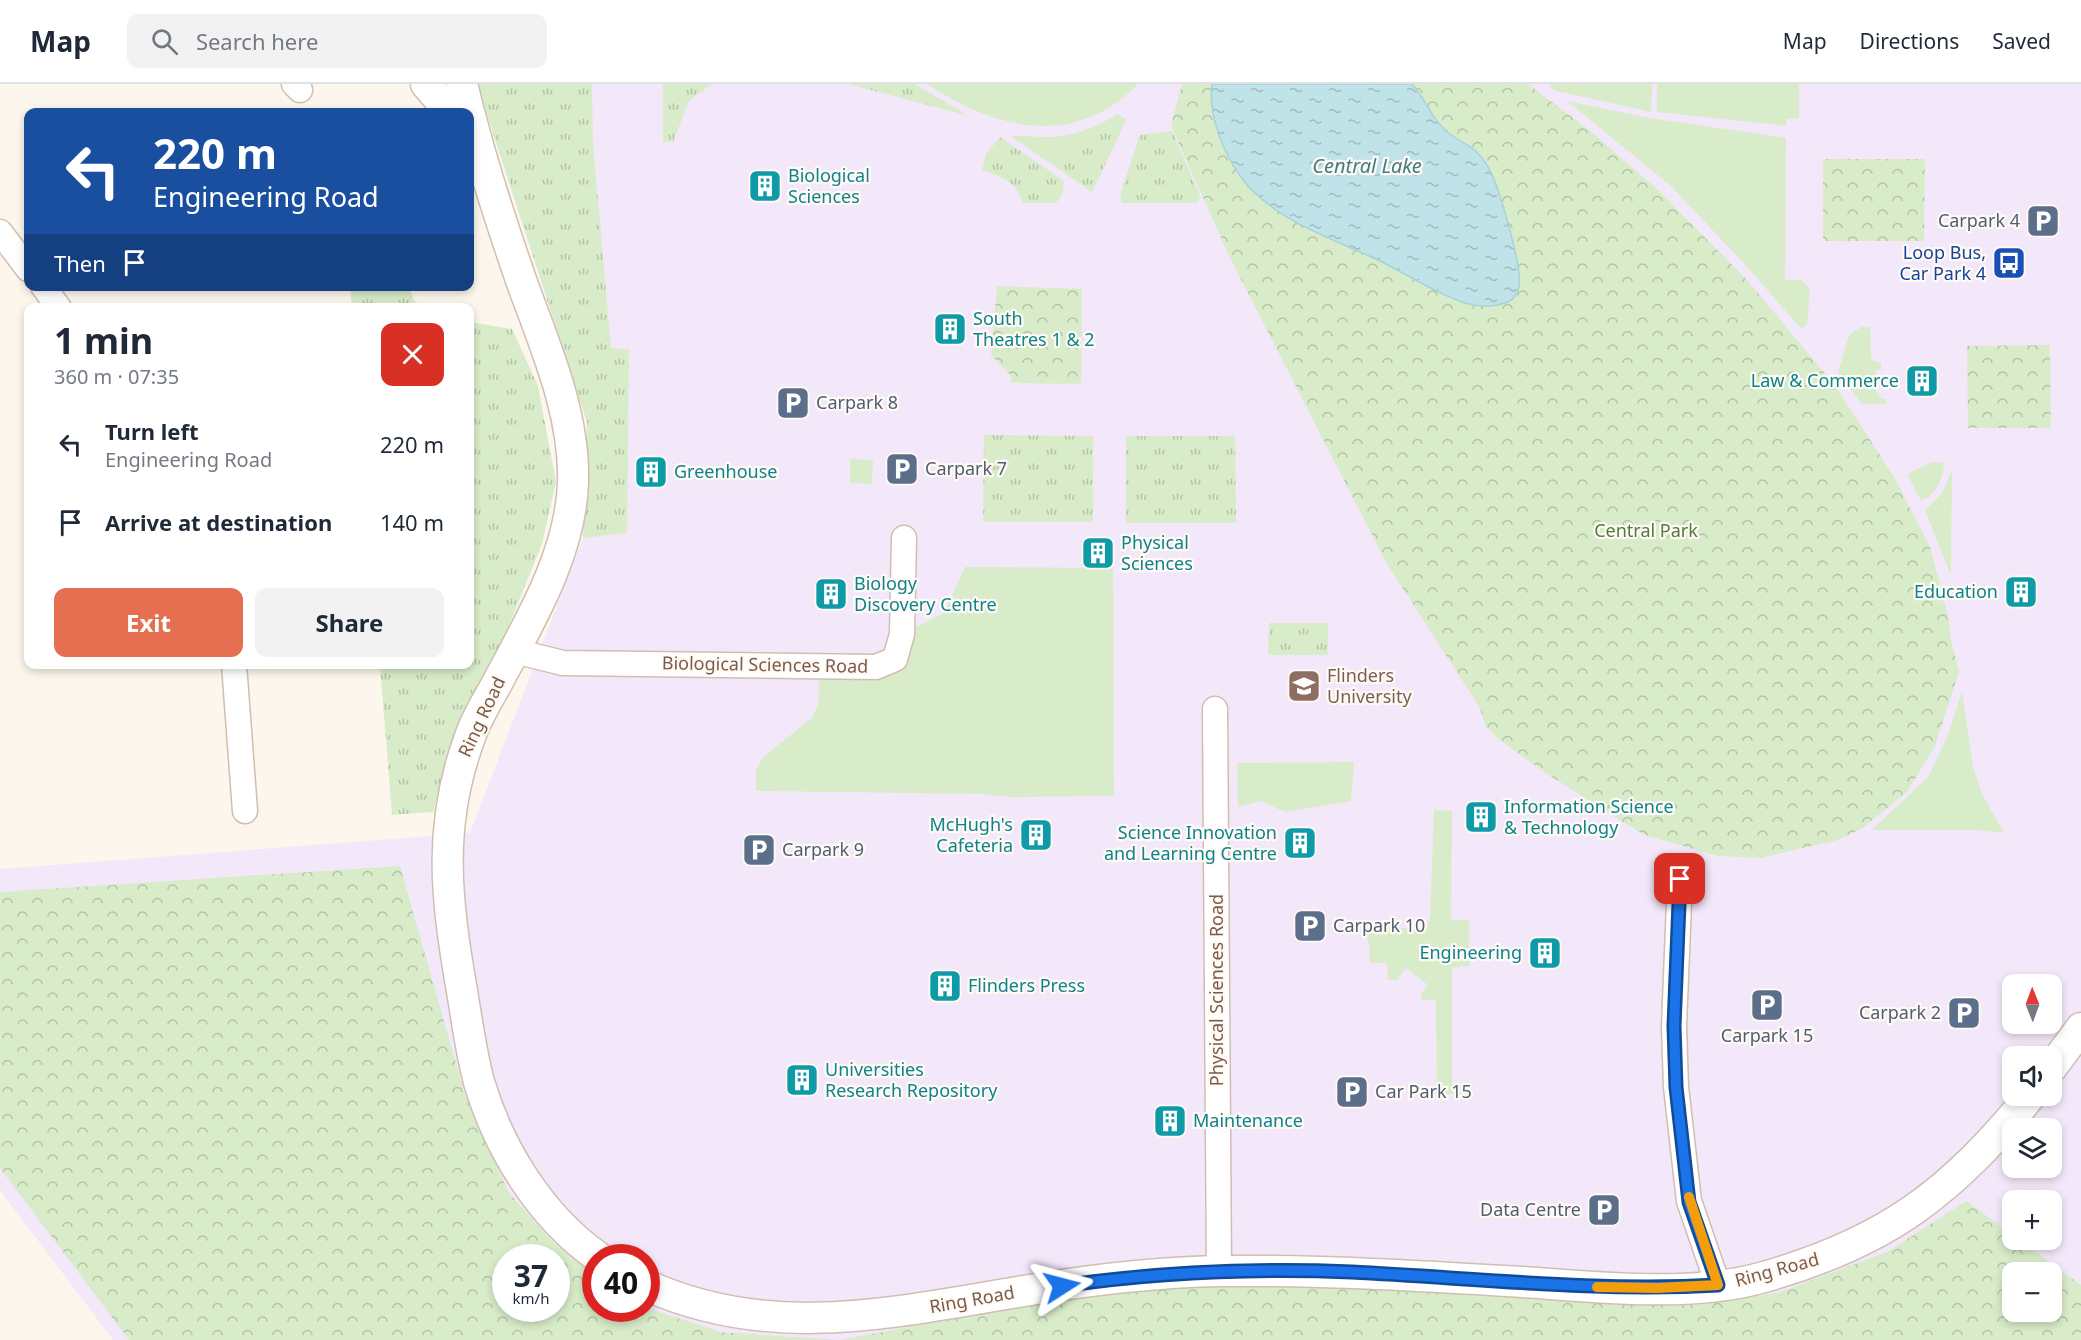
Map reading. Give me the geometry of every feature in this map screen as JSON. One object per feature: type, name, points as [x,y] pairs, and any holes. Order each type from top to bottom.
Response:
[{"type":"street","points":[[426,84],[458,100]]},
{"type":"street","name":"Ring Road","points":[[474,147],[561,398],[571,452],[573,481],[563,539],[547,582],[472,731],[453,786],[447,855],[448,892],[457,965],[480,1083],[505,1145],[529,1186],[572,1236],[582,1244]]},
{"type":"street","name":"Ring Road","points":[[474,160],[491,196]]},
{"type":"street","points":[[0,232],[24,264]]},
{"type":"street","points":[[46,291],[55,303]]},
{"type":"street","name":"Biological Sciences Road","points":[[514,651],[563,663],[876,667],[894,659],[902,634],[904,538]]},
{"type":"street","points":[[234,669],[245,811]]},
{"type":"street","name":"Physical Sciences Road","points":[[1215,709],[1219,1271]]},
{"type":"street","points":[[1680,879],[1674,1026],[1676,1087],[1689,1202],[1718,1285]]},
{"type":"street","points":[[2062,1054],[2081,1029]]},
{"type":"street","name":"Ring Road","points":[[660,1293],[670,1298],[727,1316],[808,1323],[900,1313],[1097,1280],[1219,1271],[1349,1272],[1607,1288],[1718,1285],[1761,1278],[1819,1259],[1896,1223],[1930,1201],[1964,1171],[2021,1106]]},
{"type":"shaded area","name":"Flinders University","points":[[477,84],[2081,84],[2081,1340],[113,1340],[0,1190],[0,869],[470,833],[583,538],[587,422]]},
{"type":"green space","points":[[477,84],[592,84],[593,144],[611,348],[629,349],[627,533],[583,538],[587,422]]},
{"type":"green space","points":[[663,84],[712,84],[689,101],[673,142],[663,142]]},
{"type":"green space","points":[[848,84],[915,84],[969,116]]},
{"type":"green space","points":[[927,84],[1138,84],[1113,105],[1088,118],[1061,125],[1034,126],[1007,121],[980,112],[953,100]]},
{"type":"green space","name":"Central Park","points":[[1182,84],[1528,84],[1593,133],[1659,191],[1748,281],[1836,387],[1896,480],[1930,547],[1949,619],[1950,635],[1959,672],[1935,746],[1907,792],[1863,828],[1838,840],[1760,858],[1718,856],[1644,835],[1547,774],[1497,738],[1485,725],[1480,708],[1387,564],[1231,260],[1171,126]]},
{"type":"green space","points":[[1550,84],[1652,84],[1651,112],[1556,91]]},
{"type":"green space","points":[[1657,84],[1799,84],[1799,118],[1786,119],[1786,126],[1657,112]]},
{"type":"green space","points":[[1567,101],[1650,118],[1786,138],[1785,280],[1801,280],[1810,289],[1807,325],[1802,328],[1797,324],[1671,186]]},
{"type":"green space","points":[[1117,114],[1126,119],[1118,138],[1111,134],[1088,133],[1060,148],[1063,172],[1013,138],[1013,136],[1051,137],[1077,133],[1094,127]]},
{"type":"green space","points":[[1106,131],[1118,138],[1092,192],[1063,172],[1059,152],[1066,142],[1072,139]]},
{"type":"green space","points":[[1172,131],[1201,198],[1196,203],[1121,203],[1121,192],[1140,135]]},
{"type":"green space","points":[[1000,137],[1064,181],[1063,193],[1056,203],[1022,203],[1013,185],[982,170],[986,154]]},
{"type":"green space","points":[[1823,159],[1925,159],[1924,241],[1823,241]]},
{"type":"green space","points":[[997,286],[1082,289],[1081,384],[1011,383],[1011,376],[991,355]]},
{"type":"green space","points":[[350,291],[410,291],[417,303],[352,303]]},
{"type":"green space","points":[[474,323],[512,329],[538,386],[556,482],[542,544],[506,633],[464,714],[446,763],[433,812],[392,815],[380,669],[474,669]]},
{"type":"green space","points":[[1861,327],[1870,327],[1871,357],[1873,361],[1881,363],[1881,370],[1876,370],[1876,392],[1882,399],[1886,399],[1886,404],[1862,404],[1838,373],[1849,335]]},
{"type":"green space","points":[[2050,345],[2051,428],[1968,428],[1967,346]]},
{"type":"green space","points":[[984,435],[1093,436],[1093,522],[983,522]]},
{"type":"green space","points":[[1126,436],[1235,436],[1236,523],[1126,523]]},
{"type":"green space","points":[[850,459],[873,460],[872,484],[850,483]]},
{"type":"green space","points":[[1932,462],[1944,463],[1942,475],[1935,491],[1921,501],[1907,474]]},
{"type":"green space","points":[[1952,471],[1950,573],[1925,510],[1942,493]]},
{"type":"green space","points":[[965,567],[1113,568],[1114,796],[1010,797],[980,794],[756,791],[756,771],[763,757],[812,718],[819,702],[819,666],[876,667],[902,634],[944,613]]},
{"type":"green space","points":[[1269,623],[1328,623],[1328,655],[1268,655]]},
{"type":"green space","points":[[1962,691],[1973,767],[1982,794],[2004,833],[1977,830],[1872,830],[1928,777],[1948,735]]},
{"type":"green space","points":[[1354,762],[1351,801],[1285,812],[1261,801],[1238,807],[1237,763]]},
{"type":"green space","points":[[1434,810],[1452,811],[1451,920],[1469,920],[1469,966],[1452,967],[1452,1091],[1468,1091],[1465,1095],[1422,1093],[1421,1088],[1437,1087],[1436,1000],[1421,1000],[1421,994],[1428,985],[1406,968],[1397,980],[1388,980],[1387,963],[1370,963],[1369,943],[1363,930],[1367,928],[1427,928],[1430,916]]},
{"type":"green space","points":[[400,866],[465,1095],[509,1193],[555,1244],[492,1244],[492,1322],[570,1322],[570,1255],[582,1265],[582,1322],[660,1322],[660,1312],[721,1332],[840,1340],[129,1340],[0,1168],[0,892]]},
{"type":"green space","points":[[1966,1201],[2002,1227],[2002,1250],[2033,1250],[2050,1262],[2002,1262],[2002,1322],[2062,1322],[2062,1271],[2081,1285],[2081,1340],[840,1340],[1023,1305],[1183,1285],[1265,1283],[1624,1304],[1702,1304],[1777,1293],[1887,1252]]},
{"type":"water","name":"Central Lake","points":[[1212,84],[1412,84],[1438,123],[1478,153],[1492,174],[1509,226],[1517,263],[1519,287],[1516,295],[1508,302],[1496,305],[1480,306],[1465,303],[1307,228],[1273,208],[1244,181],[1224,148],[1212,109]]},
{"type":"slow traffic","points":[[1597,1287],[1657,1288],[1718,1285],[1689,1197]]},
{"type":"place","name":"Biological Sciences","points":[[765,186]]},
{"type":"place","name":"Carpark 4","points":[[2043,221]]},
{"type":"place","name":"Loop Bus, Car Park 4","points":[[2009,263]]},
{"type":"place","name":"South Theatres 1 & 2","points":[[950,329]]},
{"type":"place","name":"Law & Commerce","points":[[1922,381]]},
{"type":"place","name":"Carpark 8","points":[[793,403]]},
{"type":"place","name":"Carpark 7","points":[[902,469]]},
{"type":"place","name":"Greenhouse","points":[[651,472]]},
{"type":"place","name":"Physical Sciences","points":[[1098,553]]},
{"type":"place","name":"Education","points":[[2021,592]]},
{"type":"place","name":"Biology Discovery Centre","points":[[831,594]]},
{"type":"place","name":"Flinders University","points":[[1304,686]]},
{"type":"place","name":"Information Science & Technology","points":[[1481,817]]},
{"type":"place","name":"McHugh's Cafeteria","points":[[1036,835]]},
{"type":"place","name":"Science Innovation and Learning Centre","points":[[1300,843]]},
{"type":"place","name":"Carpark 9","points":[[759,850]]},
{"type":"place","name":"Carpark 10","points":[[1310,926]]},
{"type":"place","name":"Engineering","points":[[1545,953]]},
{"type":"place","name":"Flinders Press","points":[[945,986]]},
{"type":"place","name":"Carpark 15","points":[[1767,1005]]},
{"type":"place","name":"Carpark 2","points":[[1964,1013]]},
{"type":"place","name":"Universities Research Repository","points":[[802,1080]]},
{"type":"place","name":"Car Park 15","points":[[1352,1092]]},
{"type":"place","name":"Maintenance","points":[[1170,1121]]},
{"type":"place","name":"Data Centre","points":[[1604,1210]]},
{"type":"route","points":[[1062,1286],[1097,1280],[1219,1271],[1349,1272],[1607,1288],[1718,1285],[1689,1202],[1687,1168],[1676,1087],[1675,939],[1680,879]]}]
